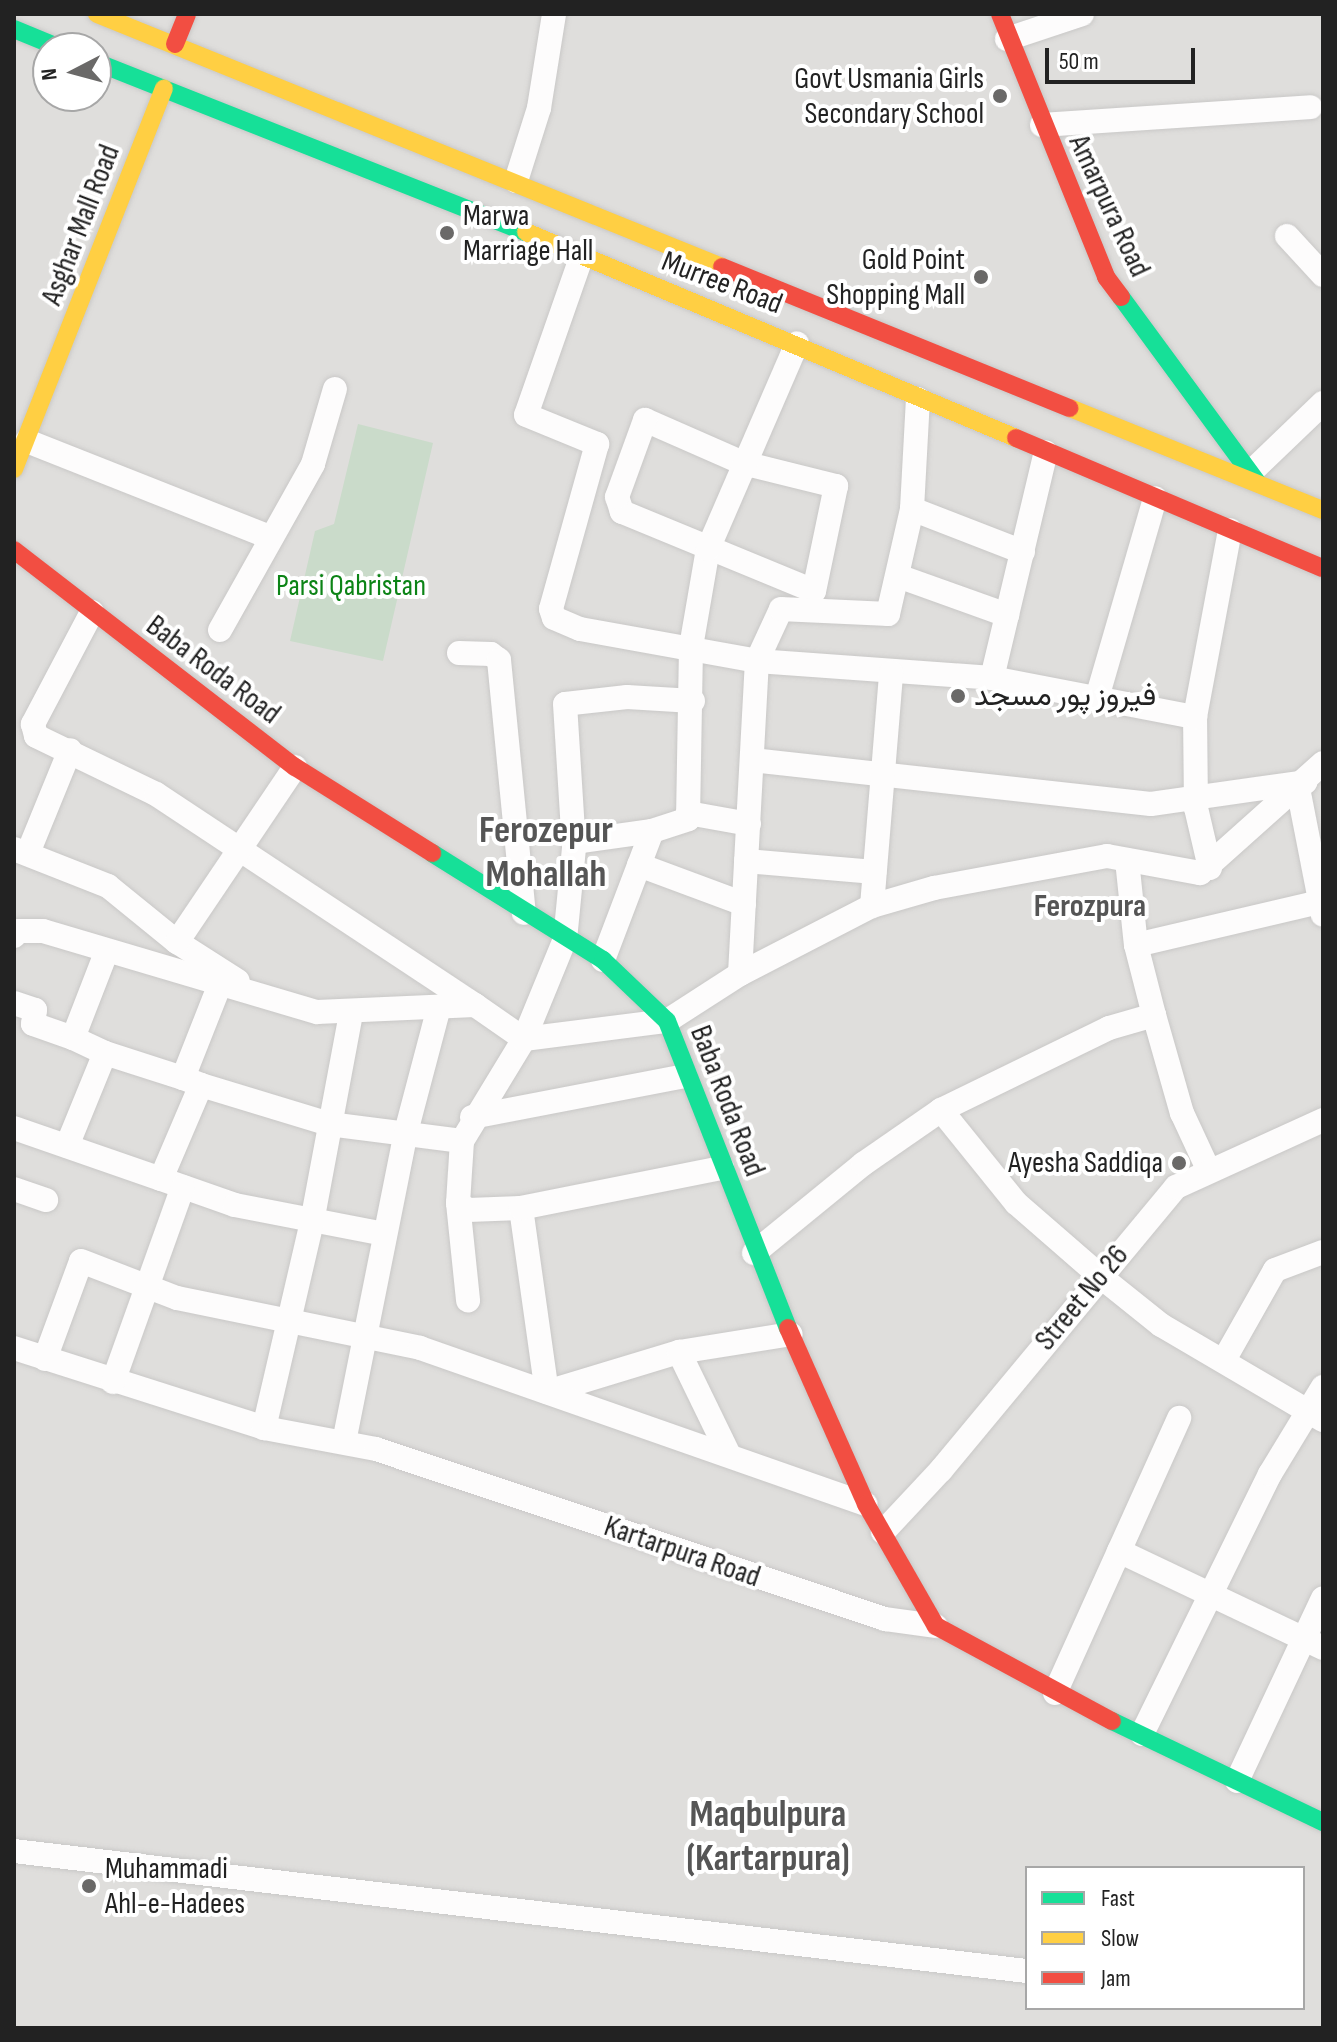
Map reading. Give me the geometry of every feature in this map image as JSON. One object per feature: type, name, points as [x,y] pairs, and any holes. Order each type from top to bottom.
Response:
[{"type":"main road","name":"Murree Road","points":[[97,14],[516,181],[942,360],[1254,477],[1323,510]]},
{"type":"main road","points":[[175,44],[187,14]]},
{"type":"main road","name":"Amarpura Road","points":[[1000,14],[1007,39],[1106,277],[1254,477]]},
{"type":"main road","name":"Murree Road","points":[[112,68],[413,184],[581,258],[797,343],[918,399],[1323,568]]},
{"type":"main road","name":"Asghar Mall Road","points":[[14,469],[164,89]]},
{"type":"main road","name":"Baba Roda Road","points":[[14,550],[295,767],[603,960],[667,1021],[685,1076],[754,1253],[866,1504],[936,1626]]},
{"type":"main road","name":"Kartarpura Road","points":[[936,1626],[1055,1693],[1323,1822]]},
{"type":"street","points":[[516,181],[539,108],[554,14]]},
{"type":"street","points":[[1007,39],[1082,14]]},
{"type":"street","points":[[1042,125],[1310,107]]},
{"type":"street","points":[[1287,236],[1323,275]]},
{"type":"street","points":[[581,258],[526,415],[597,444],[551,613],[580,629],[757,661],[992,678],[1195,717]]},
{"type":"street","points":[[574,842],[652,831],[688,819],[693,701],[691,647],[708,549],[797,343]]},
{"type":"street","points":[[220,630],[313,464],[335,389]]},
{"type":"street","points":[[740,974],[757,661],[781,609],[888,614],[912,509],[918,399]]},
{"type":"street","points":[[1254,477],[1323,403]]},
{"type":"street","points":[[653,422],[743,463],[836,486],[817,586],[806,590],[617,506],[640,427],[653,422]]},
{"type":"street","points":[[27,441],[270,537]]},
{"type":"street","points":[[992,678],[1046,452]]},
{"type":"street","points":[[1097,698],[1155,498]]},
{"type":"street","points":[[912,509],[1023,552]]},
{"type":"street","points":[[1210,868],[1196,801],[1195,717],[1230,530]]},
{"type":"street","points":[[898,576],[1007,615]]},
{"type":"street","points":[[92,612],[33,724],[36,736],[156,794],[524,1039],[667,1021],[740,974],[872,906],[934,888],[1107,856],[1179,872],[1210,868],[1309,783],[1323,763]]},
{"type":"street","points":[[459,653],[491,654],[499,660],[524,913]]},
{"type":"street","points":[[872,906],[891,673]]},
{"type":"street","points":[[468,1300],[458,1203],[462,1141],[472,1117],[524,1039],[565,939],[574,842],[565,704],[627,697],[693,701]]},
{"type":"street","points":[[70,750],[21,851],[108,886],[177,942],[268,999]]},
{"type":"street","points":[[752,760],[1151,804],[1196,801],[1309,783]]},
{"type":"street","points":[[177,942],[243,851],[295,767]]},
{"type":"street","points":[[1136,945],[1322,909],[1309,783]]},
{"type":"street","points":[[688,813],[749,824]]},
{"type":"street","points":[[603,960],[652,831]]},
{"type":"street","points":[[1127,860],[1136,945],[1154,1015],[1182,1113],[1208,1169]]},
{"type":"street","points":[[746,861],[875,872]]},
{"type":"street","points":[[639,865],[744,904]]},
{"type":"street","points":[[14,936],[19,931],[43,931],[106,953],[317,1012],[351,1014],[475,1005]]},
{"type":"street","points":[[73,1038],[106,953]]},
{"type":"street","points":[[113,1382],[147,1286],[192,1081],[220,984]]},
{"type":"street","points":[[14,1003],[35,1010],[33,1024],[105,1053],[329,1124],[462,1141]]},
{"type":"street","points":[[344,1442],[406,1132],[439,1007]]},
{"type":"street","points":[[264,1428],[312,1222],[351,1014]]},
{"type":"street","points":[[754,1253],[863,1164],[941,1110],[1097,1033],[1154,1015]]},
{"type":"street","points":[[67,1146],[105,1053]]},
{"type":"street","points":[[472,1117],[685,1076]]},
{"type":"street","points":[[941,1110],[1016,1203],[1101,1277],[1161,1325],[1316,1415]]},
{"type":"street","name":"Street No 26","points":[[883,1532],[1176,1187],[1208,1169],[1323,1120]]},
{"type":"street","points":[[14,1128],[172,1183],[312,1222],[384,1234]]},
{"type":"street","points":[[458,1203],[468,1210],[521,1208],[722,1168]]},
{"type":"street","points":[[14,1189],[46,1200]]},
{"type":"street","points":[[521,1208],[547,1392]]},
{"type":"street","points":[[1224,1360],[1275,1270],[1323,1252]]},
{"type":"street","points":[[45,1359],[81,1261],[177,1298],[291,1318],[420,1348],[547,1392],[624,1423],[729,1455],[866,1504]]},
{"type":"street","points":[[547,1392],[679,1352],[791,1334]]},
{"type":"street","name":"Kartarpura Road","points":[[14,1348],[264,1428],[344,1442],[885,1619],[936,1626]]},
{"type":"street","points":[[679,1352],[729,1455]]},
{"type":"street","points":[[1142,1734],[1214,1596],[1270,1474],[1316,1415],[1323,1387]]},
{"type":"street","points":[[1055,1693],[1179,1418]]},
{"type":"street","points":[[1119,1551],[1313,1644]]},
{"type":"street","points":[[1237,1781],[1313,1644],[1323,1598]]},
{"type":"street","points":[[14,1851],[1025,1971]]},
{"type":"shaded area","points":[[14,14],[1323,14],[1323,2028],[14,2028]]},
{"type":"green space","name":"Parsi Qabristan","points":[[358,424],[433,443],[383,661],[290,641],[315,531],[334,524]]},
{"type":"traffic: fast","points":[[14,29],[32,36]]},
{"type":"traffic: fast","points":[[112,68],[526,232]]},
{"type":"traffic: fast","points":[[1121,297],[1257,482]]},
{"type":"traffic: fast","points":[[432,853],[603,960],[667,1021],[788,1328]]},
{"type":"traffic: fast","points":[[1112,1721],[1323,1822]]},
{"type":"traffic: slow","points":[[97,14],[722,267]]},
{"type":"traffic: slow","points":[[14,469],[164,89]]},
{"type":"traffic: slow","points":[[526,232],[1016,438]]},
{"type":"traffic: slow","points":[[1070,408],[1323,510]]},
{"type":"traffic: jam","points":[[175,44],[187,14]]},
{"type":"traffic: jam","points":[[1000,14],[1106,277],[1121,297]]},
{"type":"traffic: jam","points":[[722,267],[1070,408]]},
{"type":"traffic: jam","points":[[1016,438],[1323,568]]},
{"type":"traffic: jam","points":[[14,550],[295,767],[432,853]]},
{"type":"traffic: jam","points":[[788,1328],[866,1504],[936,1626],[1112,1721]]},
{"type":"place","name":"Govt Usmania Girls Secondary School","points":[[1000,96]]},
{"type":"place","name":"Marwa Marriage Hall","points":[[447,233]]},
{"type":"place","name":"Gold Point Shopping Mall","points":[[981,277]]},
{"type":"place","name":"فیروز پور مسجد","points":[[958,696]]},
{"type":"place","name":"Ayesha Saddiqa","points":[[1179,1163]]},
{"type":"place","name":"Muhammadi Ahl-e-Hadees","points":[[89,1886]]},
{"type":"district","name":"Ferozepur Mohallah","points":[[546,853]]},
{"type":"district","name":"Ferozpura","points":[[1090,907]]},
{"type":"district","name":"Maqbulpura (Kartarpura)","points":[[768,1837]]}]
